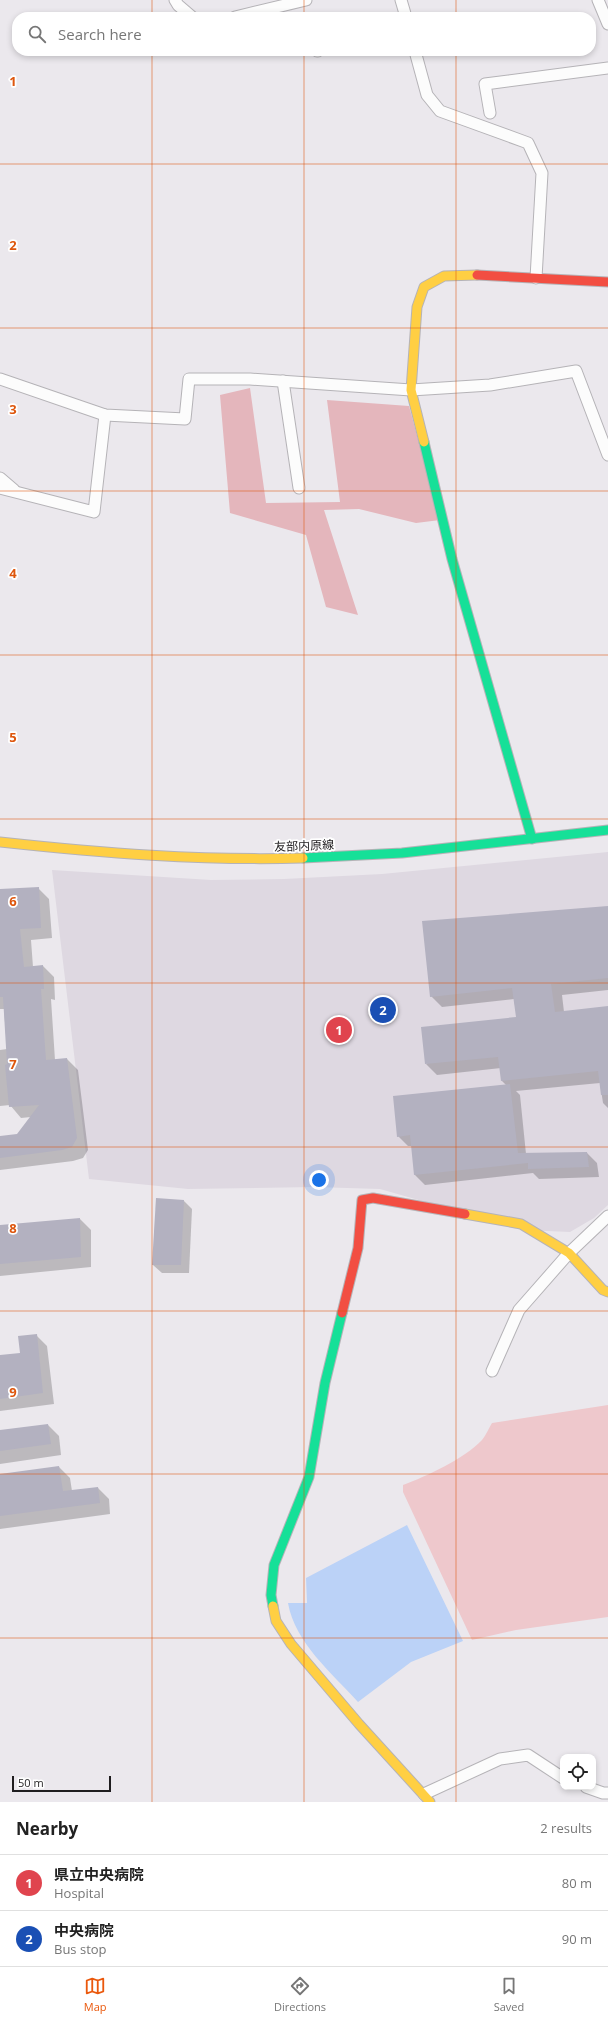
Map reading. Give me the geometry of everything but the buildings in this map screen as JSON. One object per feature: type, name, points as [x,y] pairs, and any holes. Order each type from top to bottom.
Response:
[{"type":"street","points":[[176,0],[178,5],[186,12]]},
{"type":"street","points":[[257,12],[306,0]]},
{"type":"street","points":[[401,0],[405,12]]},
{"type":"street","points":[[598,0],[608,24]]},
{"type":"street","points":[[416,56],[427,95],[440,111],[528,143],[542,173],[536,278]]},
{"type":"street","points":[[490,113],[486,84],[608,68]]},
{"type":"street","points":[[532,839],[452,559],[411,390],[417,307],[424,287],[444,276],[465,274],[608,282]]},
{"type":"street","points":[[0,379],[105,415],[185,419],[189,378],[411,390],[490,385],[576,372],[608,455]]},
{"type":"street","points":[[283,382],[298,488]]},
{"type":"street","points":[[0,488],[94,512],[105,415]]},
{"type":"street","points":[[0,478],[16,492]]},
{"type":"street","name":"友部内原線","points":[[0,842],[121,855],[183,859],[251,860],[325,858],[433,850],[608,830]]},
{"type":"street","points":[[560,1776],[528,1755],[500,1759],[427,1798],[359,1724],[291,1644],[276,1621],[271,1595],[274,1566],[309,1477],[326,1383],[358,1248],[362,1200],[374,1198],[521,1224],[569,1253],[603,1290],[608,1292]]},
{"type":"street","points":[[492,1371],[519,1310],[569,1253],[608,1216]]},
{"type":"street","points":[[594,1790],[608,1793]]},
{"type":"shaded area","points":[[250,388],[266,503],[340,502],[327,400],[409,406],[440,520],[416,523],[359,509],[324,510],[358,615],[326,607],[306,535],[230,513],[220,395]]},
{"type":"shaded area","points":[[608,852],[608,1205],[594,1218],[570,1232],[524,1230],[380,1189],[314,1187],[188,1189],[89,1179],[52,870],[211,880],[284,879],[382,874]]},
{"type":"shaded area","points":[[608,1405],[608,1617],[516,1630],[472,1640],[403,1492],[403,1485],[434,1472],[465,1454],[482,1440],[492,1423]]},
{"type":"water","points":[[407,1525],[463,1641],[411,1662],[358,1702],[316,1657],[306,1644],[292,1618],[288,1603],[307,1603],[306,1578]]},
{"type":"traffic: fast","points":[[424,442],[452,559],[532,839]]},
{"type":"traffic: fast","points":[[303,858],[402,853],[608,830]]},
{"type":"traffic: fast","points":[[273,1606],[271,1595],[274,1565],[309,1477],[325,1383],[342,1313]]},
{"type":"traffic: slow","points":[[424,442],[411,390],[417,307],[424,287],[444,276],[477,275]]},
{"type":"traffic: slow","points":[[0,842],[76,850],[189,857],[265,859],[303,858]]},
{"type":"traffic: slow","points":[[465,1214],[521,1224],[569,1253],[603,1290],[608,1292]]},
{"type":"traffic: slow","points":[[273,1606],[276,1621],[291,1644],[359,1724],[430,1802]]},
{"type":"traffic: jam","points":[[477,275],[608,282]]},
{"type":"traffic: jam","points":[[342,1313],[358,1248],[362,1200],[373,1198],[465,1214]]},
{"type":"place","name":"中央病院","points":[[383,1010]]},
{"type":"place","name":"県立中央病院","points":[[339,1030]]}]
